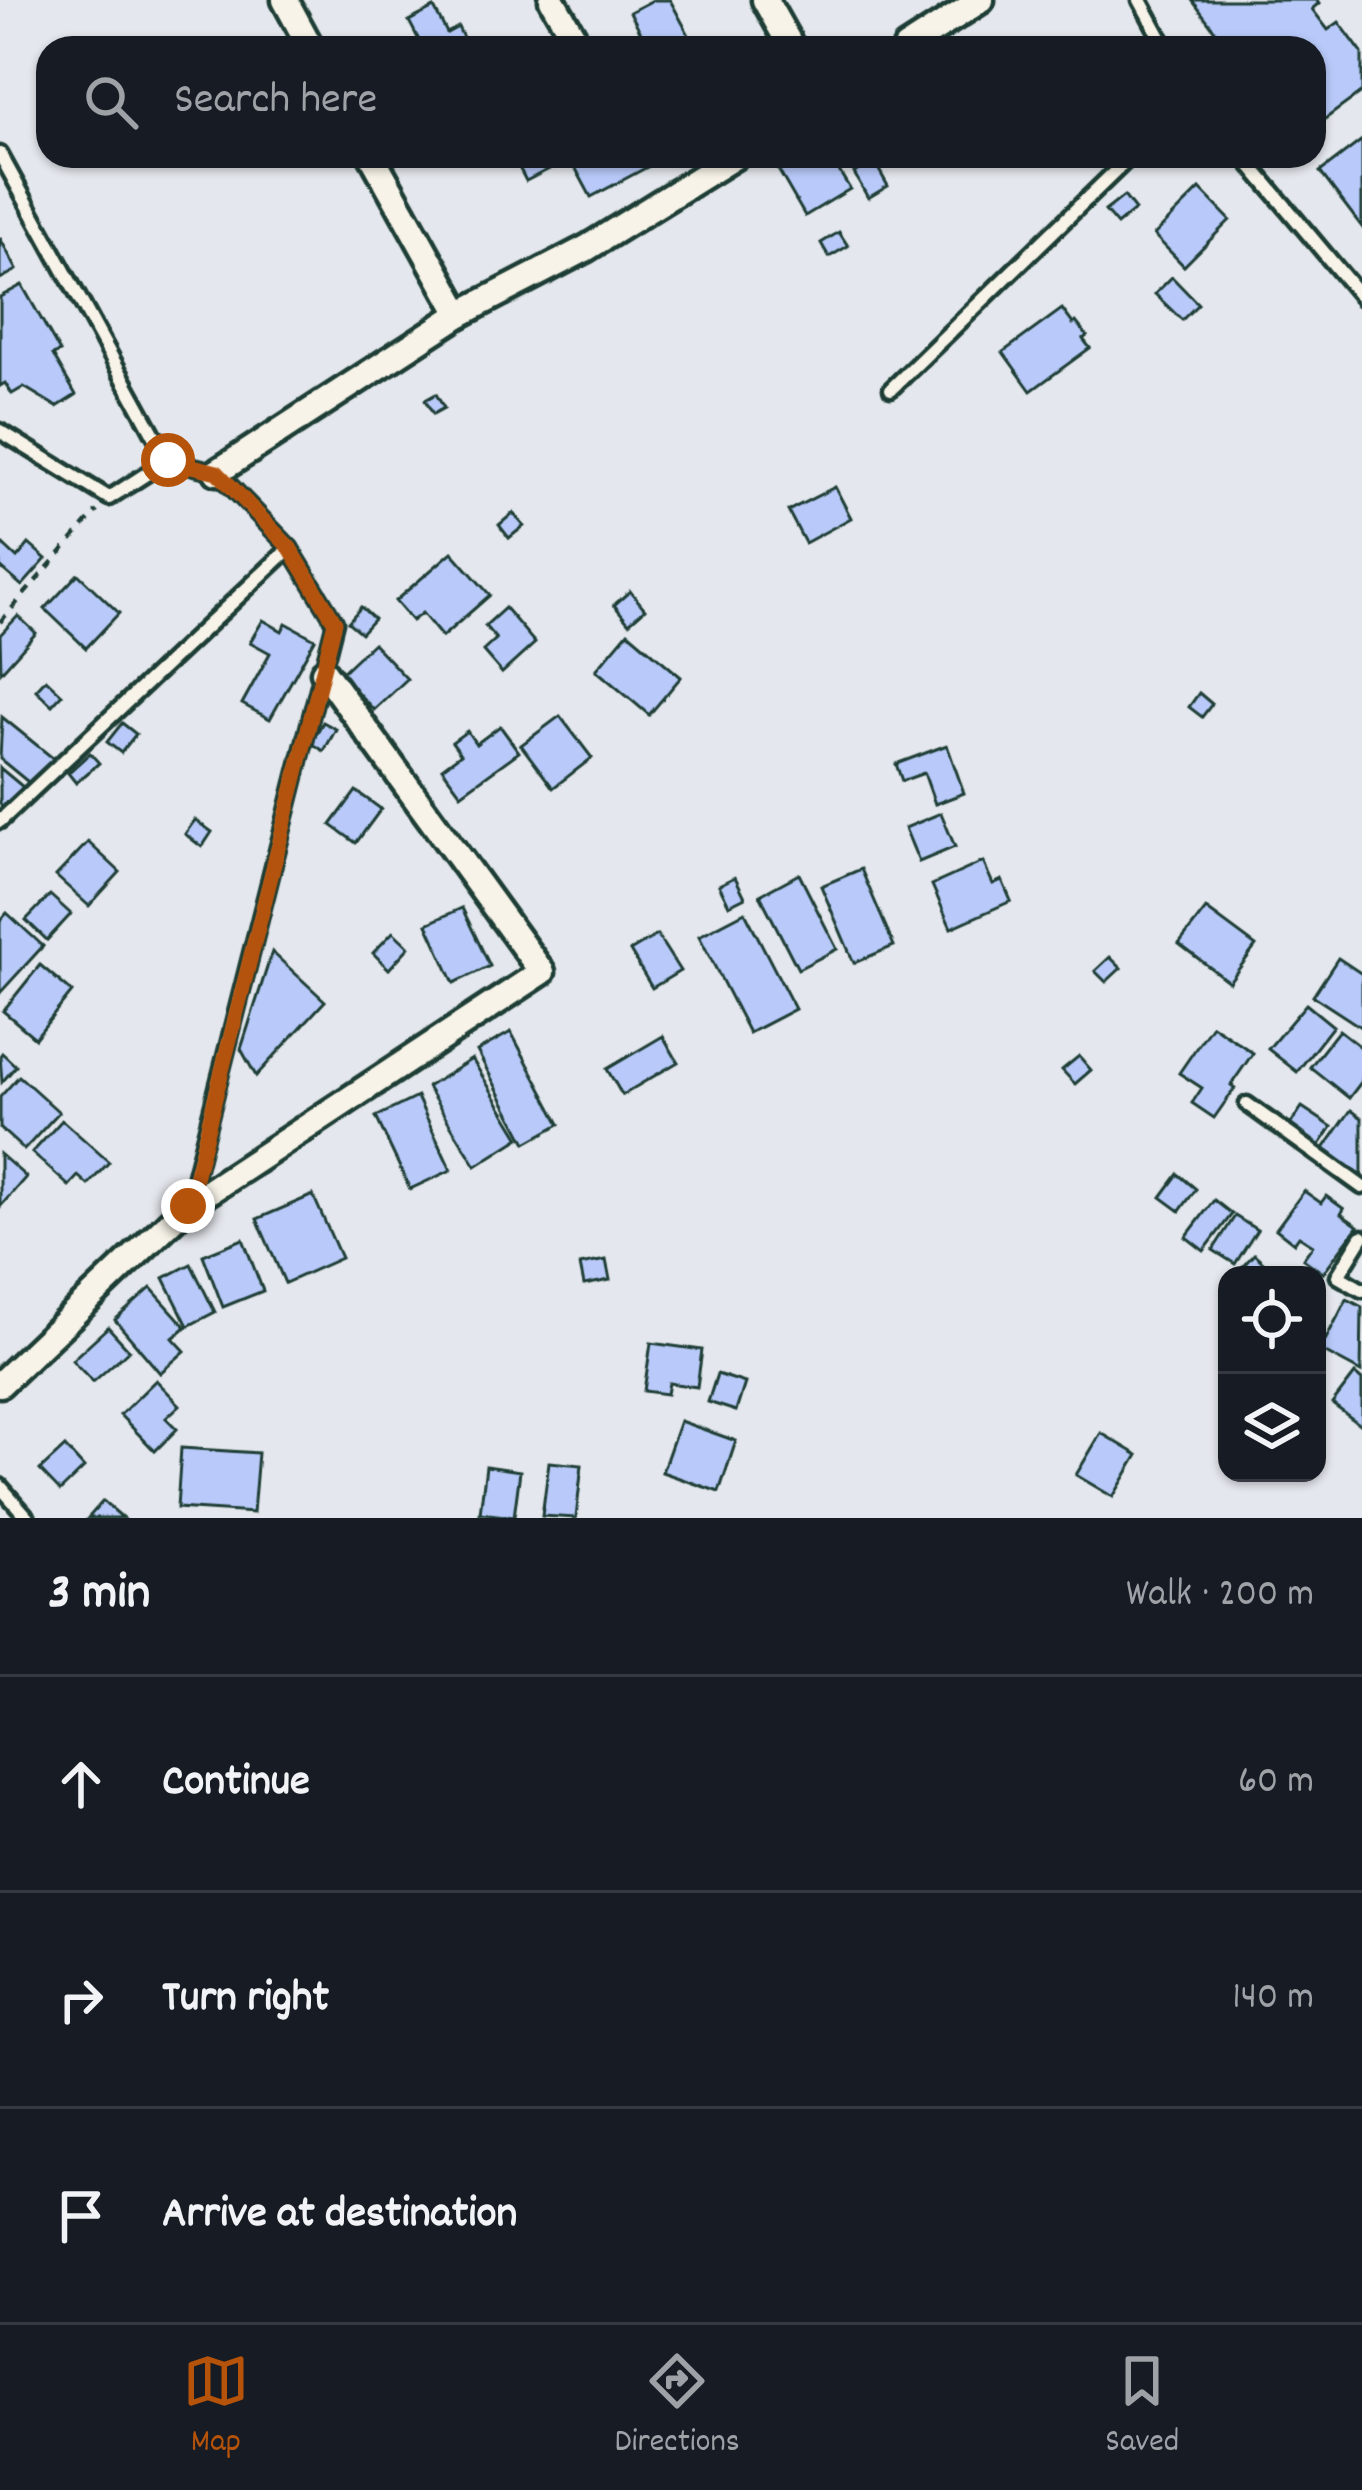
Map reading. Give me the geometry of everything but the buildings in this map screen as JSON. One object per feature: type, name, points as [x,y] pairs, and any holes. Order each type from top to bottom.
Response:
[{"type":"street","points":[[284,0],[304,36]]},
{"type":"street","points":[[552,0],[573,36]]},
{"type":"street","points":[[765,0],[785,36]]},
{"type":"street","points":[[925,36],[981,0]]},
{"type":"street","points":[[379,168],[460,314]]},
{"type":"street","points":[[217,472],[460,314],[587,248],[716,168]]},
{"type":"street","points":[[0,1384],[188,1206],[542,972],[324,672]]},
{"type":"lane","points":[[1140,0],[1160,36]]},
{"type":"lane","points":[[0,154],[168,460]]},
{"type":"lane","points":[[890,389],[1119,168]]},
{"type":"lane","points":[[1254,168],[1362,298]]},
{"type":"lane","points":[[0,431],[109,498],[168,460],[217,472],[290,548],[335,622],[188,1206]]},
{"type":"lane","points":[[0,821],[290,548]]},
{"type":"lane","points":[[1247,1104],[1362,1187]]},
{"type":"lane","points":[[1362,1237],[1338,1276],[1362,1290]]},
{"type":"lane","points":[[0,1486],[28,1518]]},
{"type":"path","points":[[0,622],[109,498]]},
{"type":"route","points":[[168,460],[217,472],[290,548],[335,622],[188,1206]]}]
